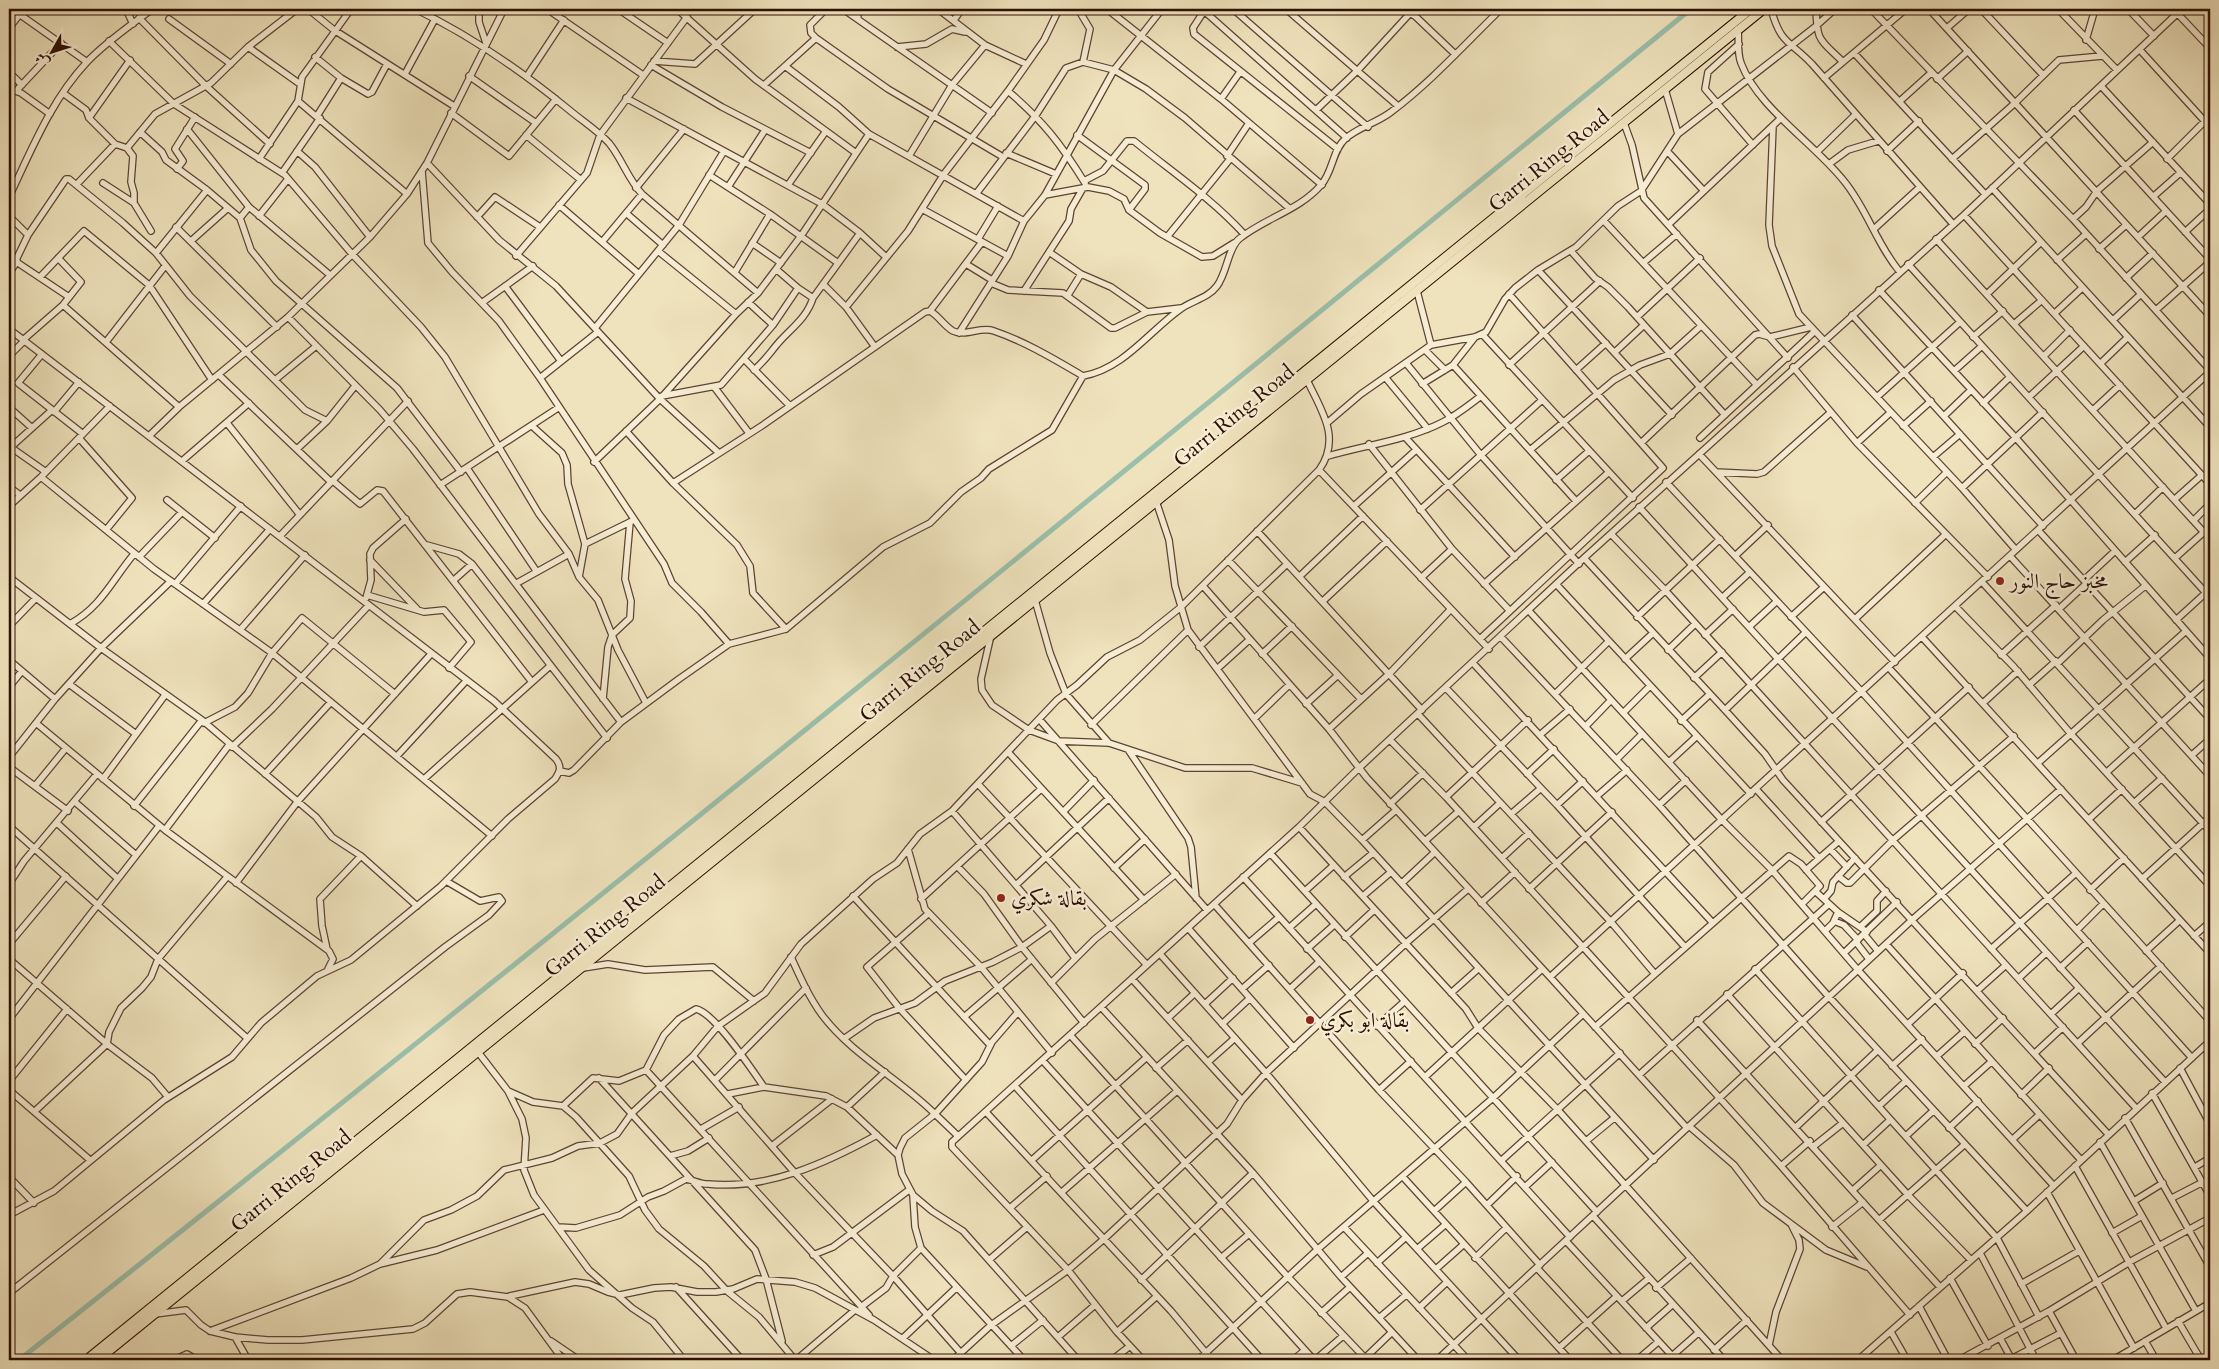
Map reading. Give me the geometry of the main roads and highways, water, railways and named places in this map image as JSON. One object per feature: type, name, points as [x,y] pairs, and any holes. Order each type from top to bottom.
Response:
[{"type":"highway","name":"Garri Ring Road","points":[[86,1360],[1751,9]]},
{"type":"highway","name":"Garri Ring Road","points":[[98,1360],[1764,9]]},
{"type":"waterway","points":[[19,1360],[649,856],[1691,9]]},
{"type":"place","name":"مخبز حاج النور","points":[[2000,581]]},
{"type":"place","name":"بقالة شكري","points":[[1001,898]]},
{"type":"place","name":"بقالة ابو بكري","points":[[1310,1020]]}]
